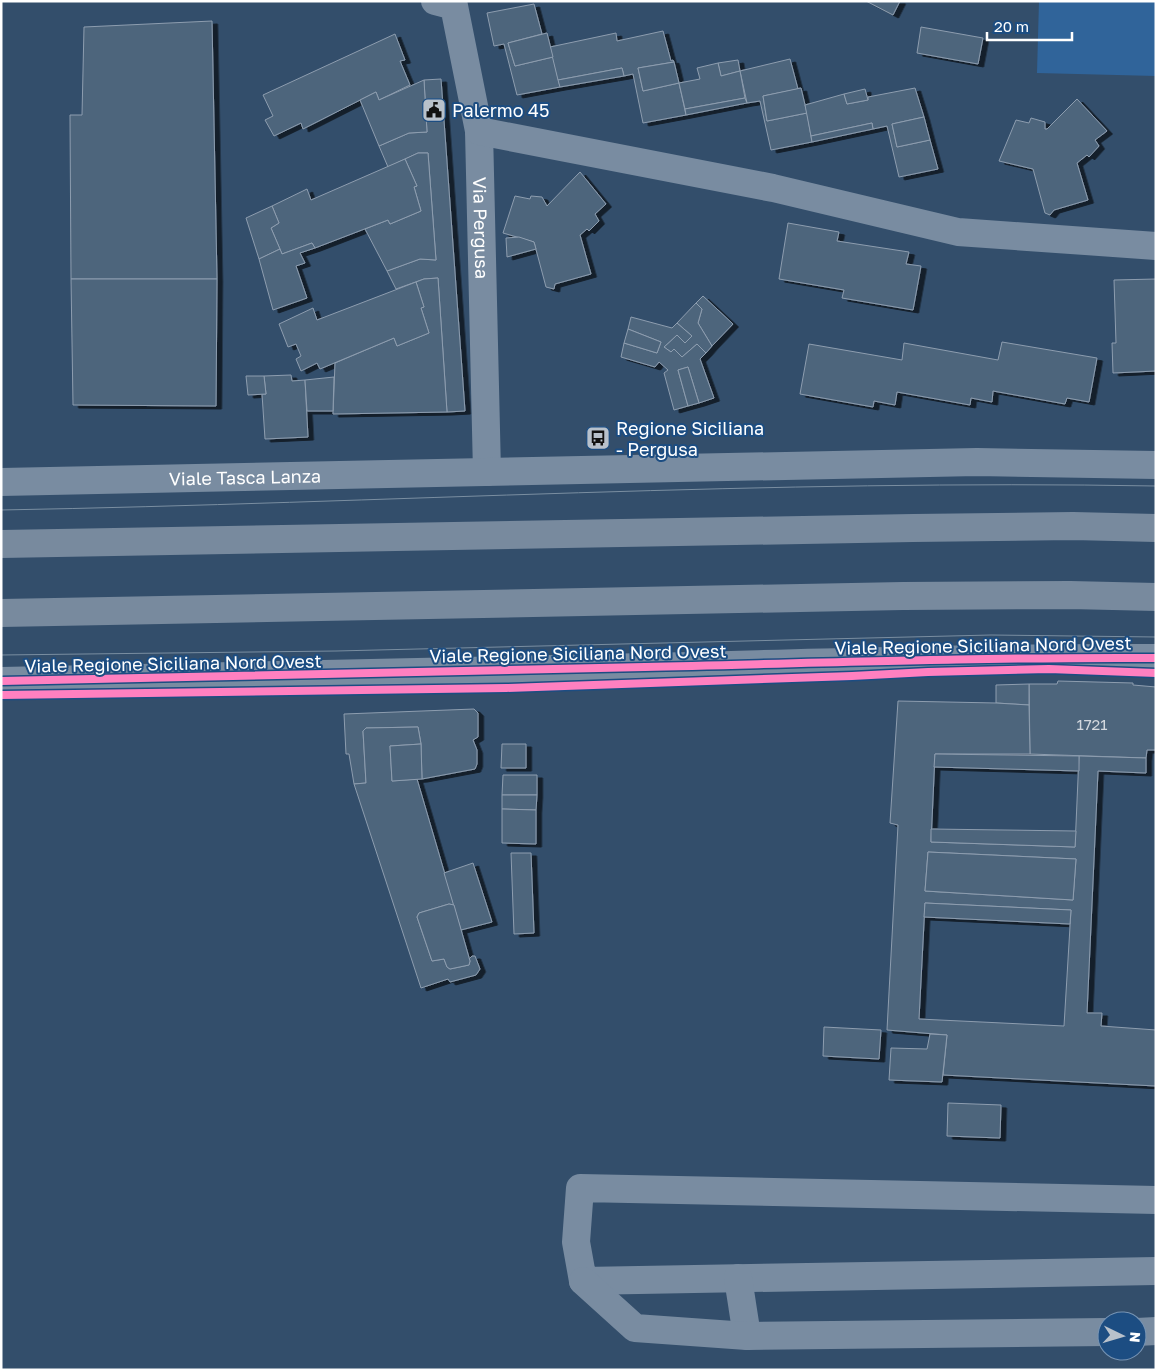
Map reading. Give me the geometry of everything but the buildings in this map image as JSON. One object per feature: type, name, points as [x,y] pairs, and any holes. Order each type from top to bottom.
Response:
[{"type":"main road","points":[[1,544],[893,528],[1073,526],[1156,528]]},
{"type":"main road","points":[[1,613],[893,596],[1070,595],[1156,597]]},
{"type":"street","name":"Via Pergusa","points":[[450,3],[479,131],[487,472]]},
{"type":"street","points":[[479,131],[774,188],[958,232],[1156,246]]},
{"type":"street","points":[[487,472],[977,462],[1156,465]]},
{"type":"street","name":"Viale Tasca Lanza","points":[[1,482],[487,472]]},
{"type":"street","name":"Viale Regione Siciliana Nord Ovest","points":[[1,681],[618,668],[862,660],[1022,657],[1156,658]]},
{"type":"street","points":[[1097,1332],[747,1336],[635,1328],[583,1281],[576,1242],[580,1188],[1156,1200]]},
{"type":"street","points":[[583,1281],[1156,1271]]},
{"type":"street","points":[[738,1278],[747,1336]]},
{"type":"shaded area","points":[[1039,1],[1156,1],[1156,76],[1037,73]]},
{"type":"tram line","points":[[1,510],[867,486],[1156,486]]},
{"type":"tram line","points":[[1,655],[336,651],[991,635],[1156,637]]},
{"type":"cycle path","points":[[1,681],[1028,658],[1156,658]]},
{"type":"cycle path","points":[[1,695],[506,688],[1049,669],[1156,673]]},
{"type":"place","name":"Palermo 45","points":[[434,110]]},
{"type":"place","name":"Regione Siciliana - Pergusa","points":[[598,438]]}]
